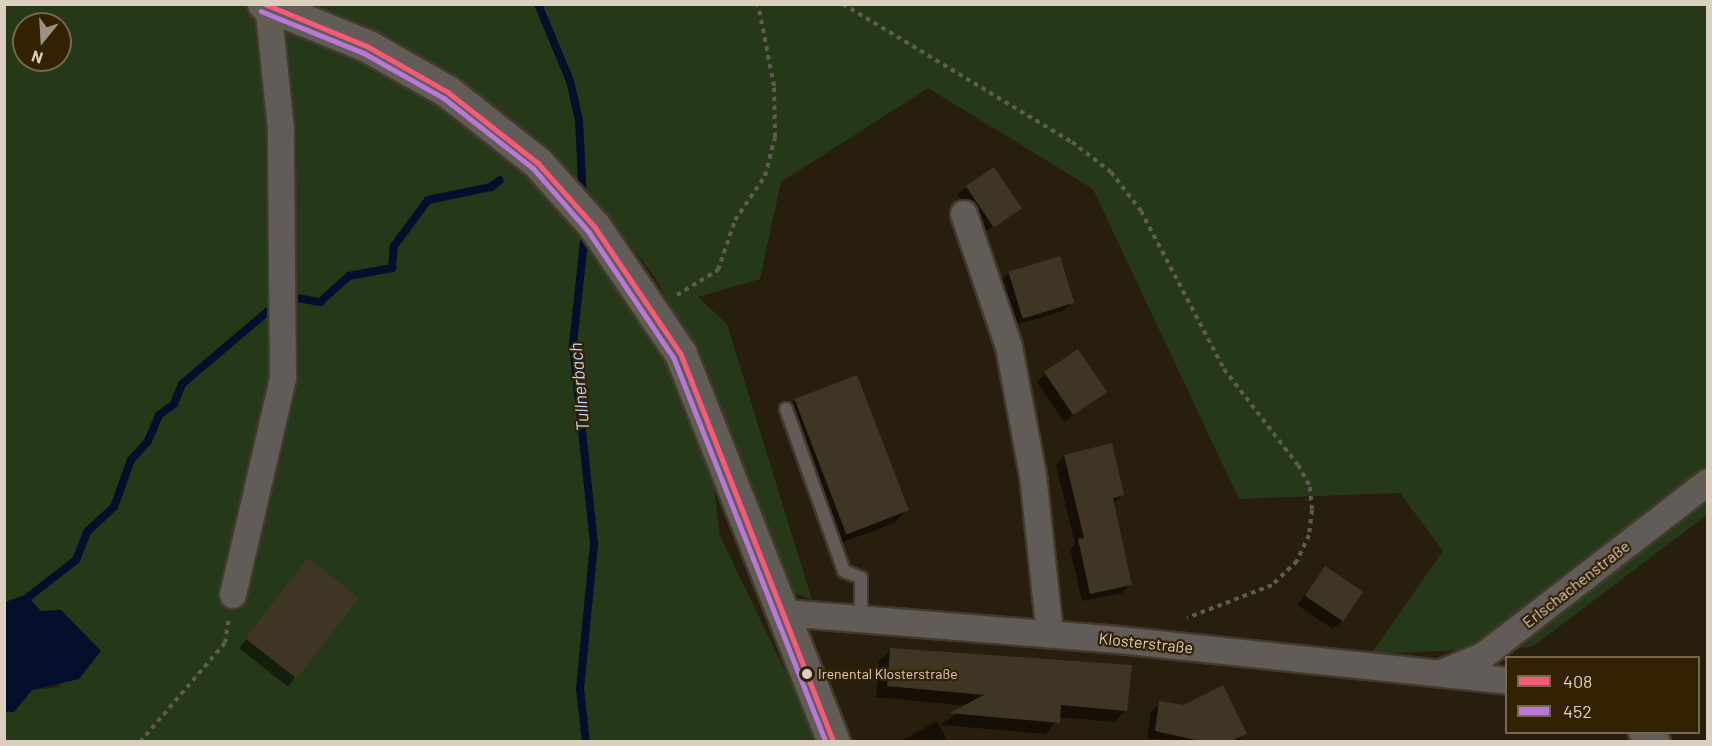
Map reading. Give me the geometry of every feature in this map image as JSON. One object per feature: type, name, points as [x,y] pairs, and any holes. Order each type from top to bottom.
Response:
[{"type":"street","points":[[233,595],[272,440],[283,378],[281,129],[266,5],[367,46],[448,93],[538,163],[563,189],[627,269],[666,310],[834,741]]},
{"type":"street","points":[[964,214],[1009,347],[1033,475],[1050,634]]},
{"type":"street","name":"Erlschachenstraße","points":[[1437,674],[1484,656],[1707,482]]},
{"type":"street","name":"Klosterstraße","points":[[784,613],[1050,634],[1505,681]]},
{"type":"lane","points":[[786,409],[844,571],[861,579],[861,619]]},
{"type":"path","points":[[666,310],[718,270],[735,220],[765,176],[775,137],[774,86],[758,4]]},
{"type":"path","points":[[843,4],[1072,142],[1111,172],[1141,211],[1224,369],[1310,487],[1309,535],[1297,561],[1272,585],[1241,601],[1174,622]]},
{"type":"path","points":[[140,741],[225,643],[233,595]]},
{"type":"green space","points":[[5,5],[1707,5],[1707,515],[1532,647],[1371,654],[1443,551],[1400,493],[1239,499],[1093,189],[928,88],[781,182],[760,279],[698,297],[727,324],[812,600],[786,589],[697,356],[656,279],[593,196],[544,155],[526,166],[624,291],[671,367],[713,476],[720,536],[819,741],[5,741],[5,712],[14,712],[32,690],[60,687],[41,612],[26,595],[5,602]]},
{"type":"water","points":[[26,595],[41,611],[61,610],[101,651],[79,679],[32,690],[14,712],[5,712],[5,602]]},
{"type":"building","points":[[994,167],[1022,208],[994,227],[966,186]]},
{"type":"building","points":[[1060,256],[1074,303],[1023,319],[1008,272]]},
{"type":"building","points":[[1078,349],[1107,392],[1073,415],[1044,372]]},
{"type":"building","points":[[857,375],[909,510],[846,534],[794,399]]},
{"type":"building","points":[[1112,443],[1124,495],[1113,498],[1132,585],[1090,594],[1078,539],[1084,538],[1064,455]]},
{"type":"building","points":[[308,558],[359,598],[296,678],[245,638]]},
{"type":"building","points":[[1325,566],[1363,592],[1343,622],[1305,596]]},
{"type":"building","points":[[890,648],[1132,665],[1127,711],[1061,705],[1060,723],[949,713],[984,695],[887,686]]},
{"type":"building","points":[[1223,685],[1247,734],[1232,741],[1200,741],[1155,731],[1159,701],[1184,705]]},
{"type":"waterway","name":"Tullnerbach","points":[[538,4],[570,81],[579,119],[583,201]]},
{"type":"waterway","points":[[286,296],[320,302],[349,276],[392,268],[394,246],[428,200],[491,187],[500,180]]},
{"type":"waterway","name":"Tullnerbach","points":[[585,232],[573,344],[594,544],[580,689],[586,742]]},
{"type":"waterway","points":[[4,616],[76,560],[88,531],[114,507],[131,460],[148,441],[159,415],[174,404],[182,384],[274,306]]},
{"type":"transit line","name":"408","points":[[265,4],[367,46],[448,92],[538,163],[595,227],[681,354],[834,742]]},
{"type":"transit line","name":"452","points":[[261,11],[364,53],[444,98],[533,168],[589,232],[674,358],[826,742]]},
{"type":"place","name":"Irenental Klosterstraße","points":[[807,674]]}]
